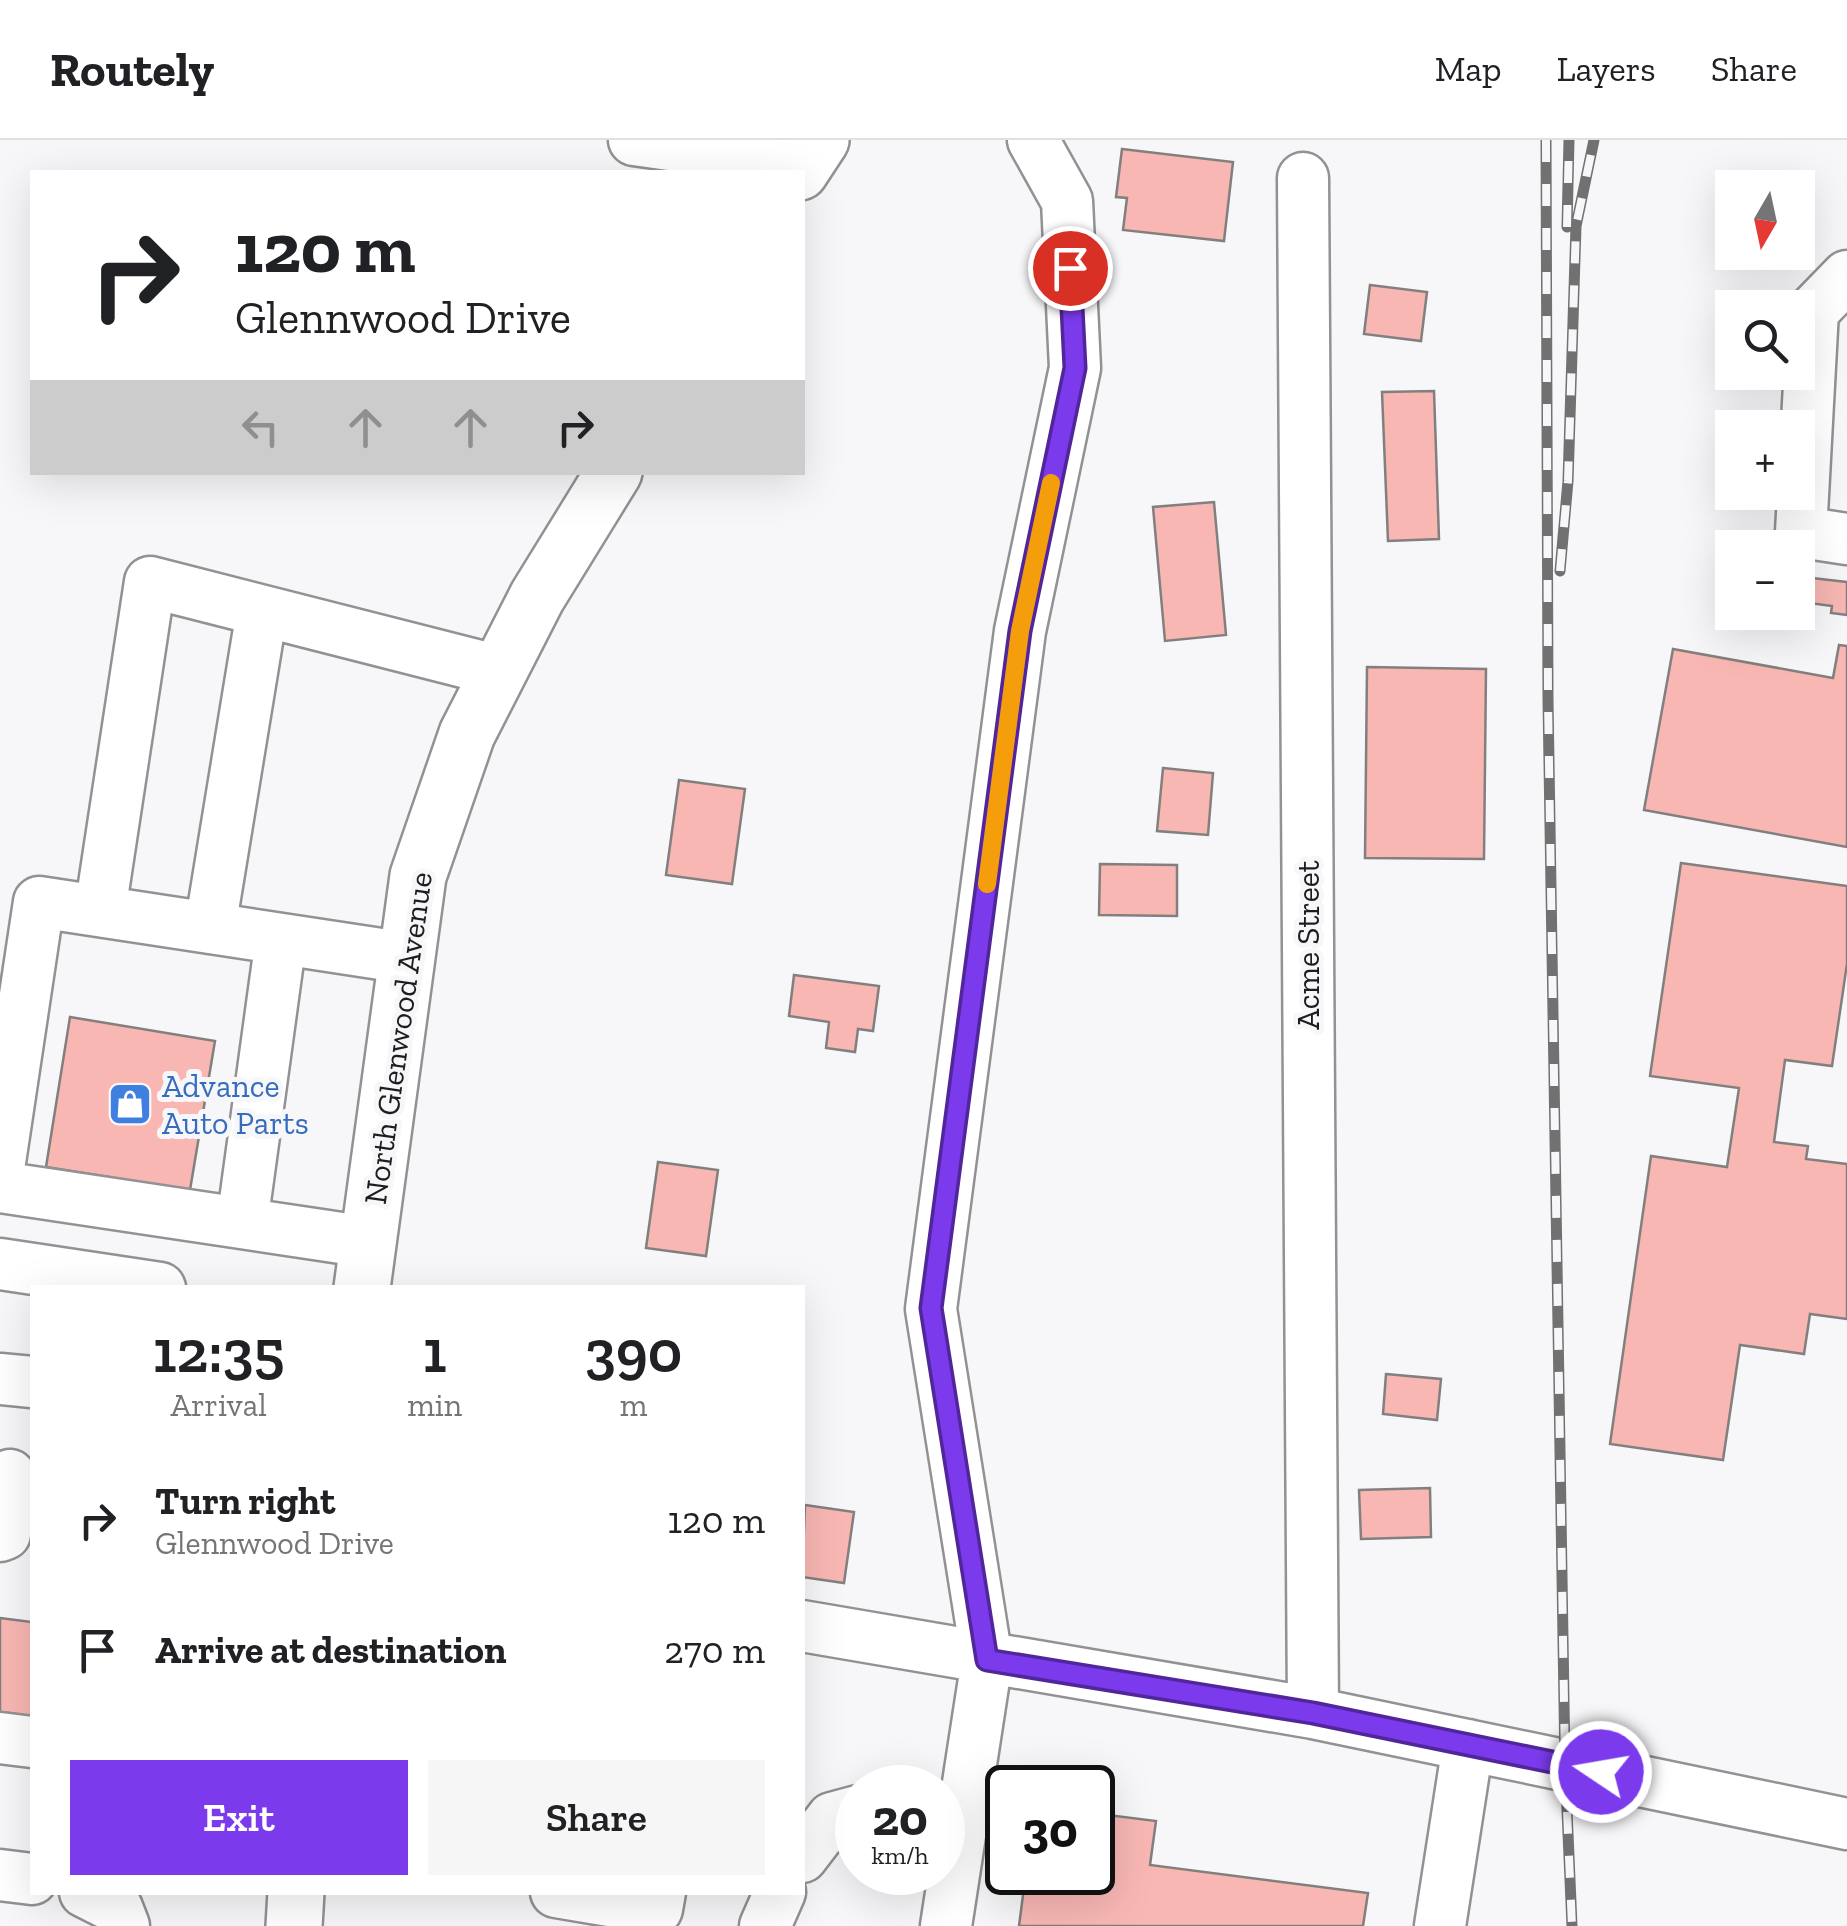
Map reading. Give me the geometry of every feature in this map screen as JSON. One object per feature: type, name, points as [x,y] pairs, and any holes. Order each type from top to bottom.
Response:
[{"type":"main road","name":"North Glenwood Avenue","points":[[365,1265],[418,876],[467,734],[537,596],[612,475]]},
{"type":"main road","points":[[294,1926],[296,1895]]},
{"type":"street","points":[[634,140],[809,159]]},
{"type":"street","points":[[964,1765],[987,1660],[931,1308],[1020,631],[1075,368],[1067,200],[1033,140]]},
{"type":"street","name":"Acme Street","points":[[1303,178],[1313,1713]]},
{"type":"street","points":[[1846,276],[1813,310],[1802,532],[1847,539]]},
{"type":"street","points":[[100,911],[150,582],[499,671]]},
{"type":"street","points":[[210,928],[262,611]]},
{"type":"street","points":[[0,1162],[40,902],[407,958]]},
{"type":"street","points":[[242,1223],[281,939]]},
{"type":"street","points":[[0,1187],[242,1223],[365,1265]]},
{"type":"street","points":[[0,1264],[140,1285]]},
{"type":"street","points":[[0,1378],[30,1382]]},
{"type":"street","points":[[0,1536],[6,1534],[14,1475]]},
{"type":"street","points":[[805,1627],[1313,1713],[1847,1824]]},
{"type":"street","points":[[0,1738],[30,1742]]},
{"type":"street","points":[[1440,1926],[1468,1745]]},
{"type":"street","points":[[805,1853],[835,1817]]},
{"type":"street","points":[[0,1875],[30,1879]]},
{"type":"street","points":[[91,1895],[117,1908],[124,1926]]},
{"type":"street","points":[[574,1895],[657,1909],[659,1895]]},
{"type":"street","points":[[766,1926],[779,1895]]},
{"type":"street","points":[[946,1926],[948,1895]]},
{"type":"building","points":[[1122,149],[1233,162],[1224,241],[1123,230],[1127,198],[1116,197]]},
{"type":"building","points":[[1370,285],[1427,292],[1421,341],[1364,334]]},
{"type":"building","points":[[1434,391],[1439,539],[1388,541],[1382,392]]},
{"type":"building","points":[[1214,502],[1226,635],[1165,641],[1153,507]]},
{"type":"building","points":[[1815,578],[1847,582],[1847,615],[1831,613],[1832,606],[1815,604]]},
{"type":"building","points":[[1839,645],[1847,646],[1847,847],[1644,810],[1673,649],[1833,678]]},
{"type":"building","points":[[1367,667],[1486,669],[1484,859],[1365,858]]},
{"type":"building","points":[[1163,768],[1213,773],[1208,835],[1157,831]]},
{"type":"building","points":[[679,780],[745,789],[732,884],[666,875]]},
{"type":"building","points":[[1681,863],[1847,886],[1847,964],[1832,1066],[1785,1060],[1774,1142],[1808,1146],[1806,1159],[1847,1164],[1847,1319],[1810,1314],[1804,1354],[1740,1345],[1723,1460],[1610,1444],[1651,1156],[1727,1167],[1739,1088],[1650,1076]]},
{"type":"building","points":[[1100,864],[1177,865],[1177,916],[1099,915]]},
{"type":"building","points":[[794,975],[879,986],[873,1031],[858,1029],[855,1052],[826,1048],[829,1022],[789,1016]]},
{"type":"building","name":"Advance Auto Parts","points":[[70,1017],[215,1041],[190,1190],[46,1167]]},
{"type":"building","points":[[658,1162],[718,1170],[706,1256],[646,1248]]},
{"type":"building","points":[[1386,1374],[1441,1379],[1437,1420],[1383,1414]]},
{"type":"building","points":[[1430,1488],[1431,1537],[1361,1539],[1359,1490]]},
{"type":"building","points":[[805,1505],[854,1512],[844,1583],[805,1577]]},
{"type":"building","points":[[0,1618],[30,1622],[30,1716],[0,1712]]},
{"type":"building","points":[[1115,1816],[1156,1821],[1150,1865],[1368,1893],[1363,1926],[1019,1926],[1023,1895],[1115,1895]]},
{"type":"railway","points":[[1546,140],[1548,700],[1565,1764],[1572,1926]]},
{"type":"railway","points":[[1567,227],[1569,140]]},
{"type":"railway","points":[[1560,571],[1568,481],[1576,226],[1594,140]]},
{"type":"slow traffic","points":[[987,884],[1020,631],[1051,483]]},
{"type":"place","name":"Advance Auto Parts","points":[[130,1104]]},
{"type":"route","points":[[1070,268],[1075,368],[1020,631],[931,1308],[987,1660],[1313,1713],[1601,1772]]}]
